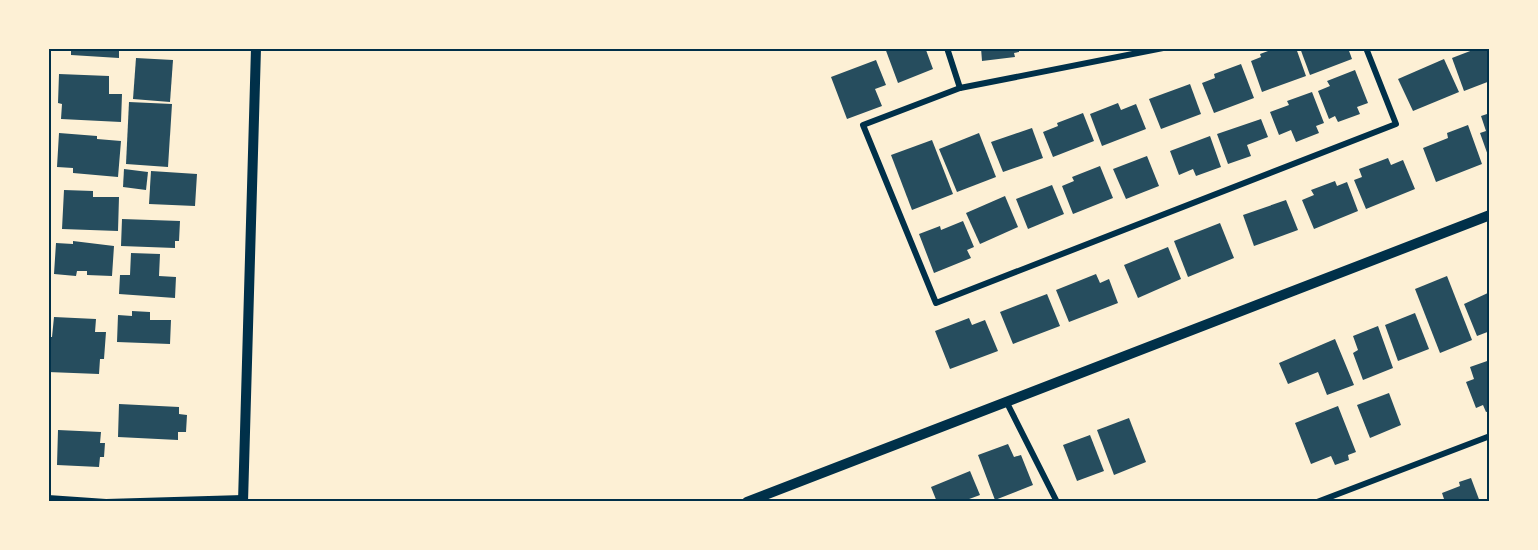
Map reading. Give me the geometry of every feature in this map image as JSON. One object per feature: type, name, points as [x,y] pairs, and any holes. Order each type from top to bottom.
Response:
[{"type":"street","points":[[48,498],[106,502],[243,500],[256,48]]},
{"type":"street","points":[[947,48],[960,88]]},
{"type":"street","points":[[1163,48],[960,88],[863,126],[936,303],[1396,124],[1366,48]]},
{"type":"street","points":[[747,502],[1006,400],[1490,215]]},
{"type":"street","points":[[1006,400],[1057,502]]},
{"type":"street","points":[[1317,502],[1490,436]]},
{"type":"building","points":[[71,48],[119,48],[119,58],[71,55]]},
{"type":"building","points":[[885,48],[932,48],[926,50],[933,69],[898,83]]},
{"type":"building","points":[[981,48],[1019,48],[1019,52],[1014,53],[1015,57],[982,61]]},
{"type":"building","points":[[1282,48],[1283,51],[1296,48],[1306,76],[1262,92],[1251,61],[1261,57],[1260,54]]},
{"type":"building","points":[[1300,48],[1348,48],[1352,59],[1310,75]]},
{"type":"building","points":[[1478,48],[1490,48],[1490,81],[1464,91],[1452,58]]},
{"type":"building","points":[[136,58],[173,60],[170,102],[133,99]]},
{"type":"building","points":[[1444,59],[1459,92],[1413,111],[1398,79]]},
{"type":"building","points":[[876,60],[886,85],[875,89],[882,106],[847,119],[831,77]]},
{"type":"building","points":[[1241,64],[1254,98],[1214,113],[1202,83],[1215,78],[1214,74]]},
{"type":"building","points":[[1355,70],[1368,103],[1357,107],[1360,114],[1338,122],[1335,116],[1329,119],[1318,91],[1330,86],[1327,81]]},
{"type":"building","points":[[59,74],[109,76],[109,94],[122,94],[121,122],[61,119],[62,104],[58,103]]},
{"type":"building","points":[[1190,84],[1201,114],[1161,129],[1149,99]]},
{"type":"building","points":[[1312,92],[1324,123],[1316,126],[1319,133],[1296,142],[1291,130],[1279,135],[1270,112],[1289,105],[1287,101]]},
{"type":"building","points":[[129,102],[172,104],[168,167],[126,164]]},
{"type":"building","points":[[1118,103],[1121,110],[1136,104],[1146,129],[1102,146],[1090,114]]},
{"type":"building","points":[[1083,113],[1094,141],[1053,157],[1043,132],[1058,126],[1057,123]]},
{"type":"building","points":[[1490,113],[1490,161],[1480,133],[1486,131],[1481,116]]},
{"type":"building","points":[[1261,119],[1268,137],[1247,145],[1251,156],[1228,164],[1217,134]]},
{"type":"building","points":[[1468,125],[1482,164],[1436,182],[1423,148],[1448,138],[1447,133]]},
{"type":"building","points":[[1032,128],[1043,158],[1003,172],[991,142]]},
{"type":"building","points":[[59,133],[97,136],[97,139],[121,141],[118,177],[73,173],[73,168],[57,167]]},
{"type":"building","points":[[979,133],[996,177],[957,192],[939,149]]},
{"type":"building","points":[[1210,136],[1221,167],[1196,176],[1193,169],[1179,175],[1170,151]]},
{"type":"building","points":[[932,140],[953,194],[912,210],[891,155]]},
{"type":"building","points":[[1147,156],[1159,186],[1126,199],[1113,169]]},
{"type":"building","points":[[1388,158],[1391,165],[1403,160],[1415,189],[1366,209],[1354,180],[1362,177],[1359,169]]},
{"type":"building","points":[[1100,166],[1113,198],[1073,214],[1062,186],[1074,181],[1072,177]]},
{"type":"building","points":[[124,169],[148,172],[146,190],[123,187]]},
{"type":"building","points":[[151,171],[197,174],[195,206],[149,204]]},
{"type":"building","points":[[1335,181],[1337,186],[1347,182],[1358,211],[1314,229],[1302,200],[1314,195],[1311,190]]},
{"type":"building","points":[[1052,185],[1064,214],[1028,229],[1016,199]]},
{"type":"building","points":[[64,190],[93,191],[93,197],[119,197],[118,231],[62,229]]},
{"type":"building","points":[[1005,196],[1018,227],[980,244],[966,213]]},
{"type":"building","points":[[1286,200],[1298,230],[1254,246],[1243,215]]},
{"type":"building","points":[[122,219],[180,221],[179,241],[175,241],[175,248],[121,246]]},
{"type":"building","points":[[963,221],[974,247],[967,250],[971,258],[934,273],[919,234],[940,226],[941,230]]},
{"type":"building","points":[[1220,223],[1234,258],[1188,277],[1174,241]]},
{"type":"building","points":[[73,241],[114,246],[112,276],[87,275],[87,271],[77,271],[76,276],[54,274],[56,243],[73,244]]},
{"type":"building","points":[[1168,247],[1181,279],[1138,298],[1124,265]]},
{"type":"building","points":[[131,253],[160,254],[159,276],[176,277],[175,298],[119,294],[120,275],[130,275]]},
{"type":"building","points":[[1096,274],[1100,283],[1109,279],[1118,303],[1069,322],[1056,290]]},
{"type":"building","points":[[1447,276],[1472,340],[1440,353],[1415,289]]},
{"type":"building","points":[[1490,292],[1490,331],[1477,336],[1464,304]]},
{"type":"building","points":[[1047,294],[1060,326],[1013,344],[1000,312]]},
{"type":"building","points":[[132,311],[150,312],[150,320],[171,320],[170,344],[117,342],[118,315],[132,316]]},
{"type":"building","points":[[1415,313],[1429,349],[1398,361],[1385,325]]},
{"type":"building","points":[[54,317],[96,319],[95,332],[106,332],[104,359],[100,359],[99,374],[48,372],[48,337],[52,337]]},
{"type":"building","points":[[969,318],[972,325],[985,320],[998,351],[950,369],[935,331]]},
{"type":"building","points":[[1378,326],[1393,368],[1363,380],[1353,353],[1358,350],[1353,336]]},
{"type":"building","points":[[1335,339],[1354,385],[1327,395],[1318,372],[1288,384],[1279,363]]},
{"type":"building","points":[[1490,360],[1490,411],[1486,412],[1483,405],[1476,408],[1466,382],[1474,379],[1470,367]]},
{"type":"building","points":[[1389,393],[1401,425],[1370,438],[1357,405]]},
{"type":"building","points":[[119,404],[179,407],[179,414],[187,415],[186,432],[178,432],[178,440],[118,437]]},
{"type":"building","points":[[1338,406],[1356,452],[1348,455],[1349,460],[1335,465],[1331,456],[1311,464],[1295,423]]},
{"type":"building","points":[[1129,418],[1146,462],[1114,475],[1097,430]]},
{"type":"building","points":[[58,430],[101,432],[100,443],[105,443],[104,457],[100,457],[99,467],[57,465]]},
{"type":"building","points":[[1090,435],[1104,471],[1077,481],[1063,445]]},
{"type":"building","points":[[1008,444],[1014,457],[1021,455],[1033,485],[995,500],[978,455]]},
{"type":"building","points":[[970,471],[980,495],[961,502],[937,502],[931,487]]},
{"type":"building","points":[[1471,478],[1480,502],[1445,502],[1442,493],[1460,486],[1459,482]]}]
